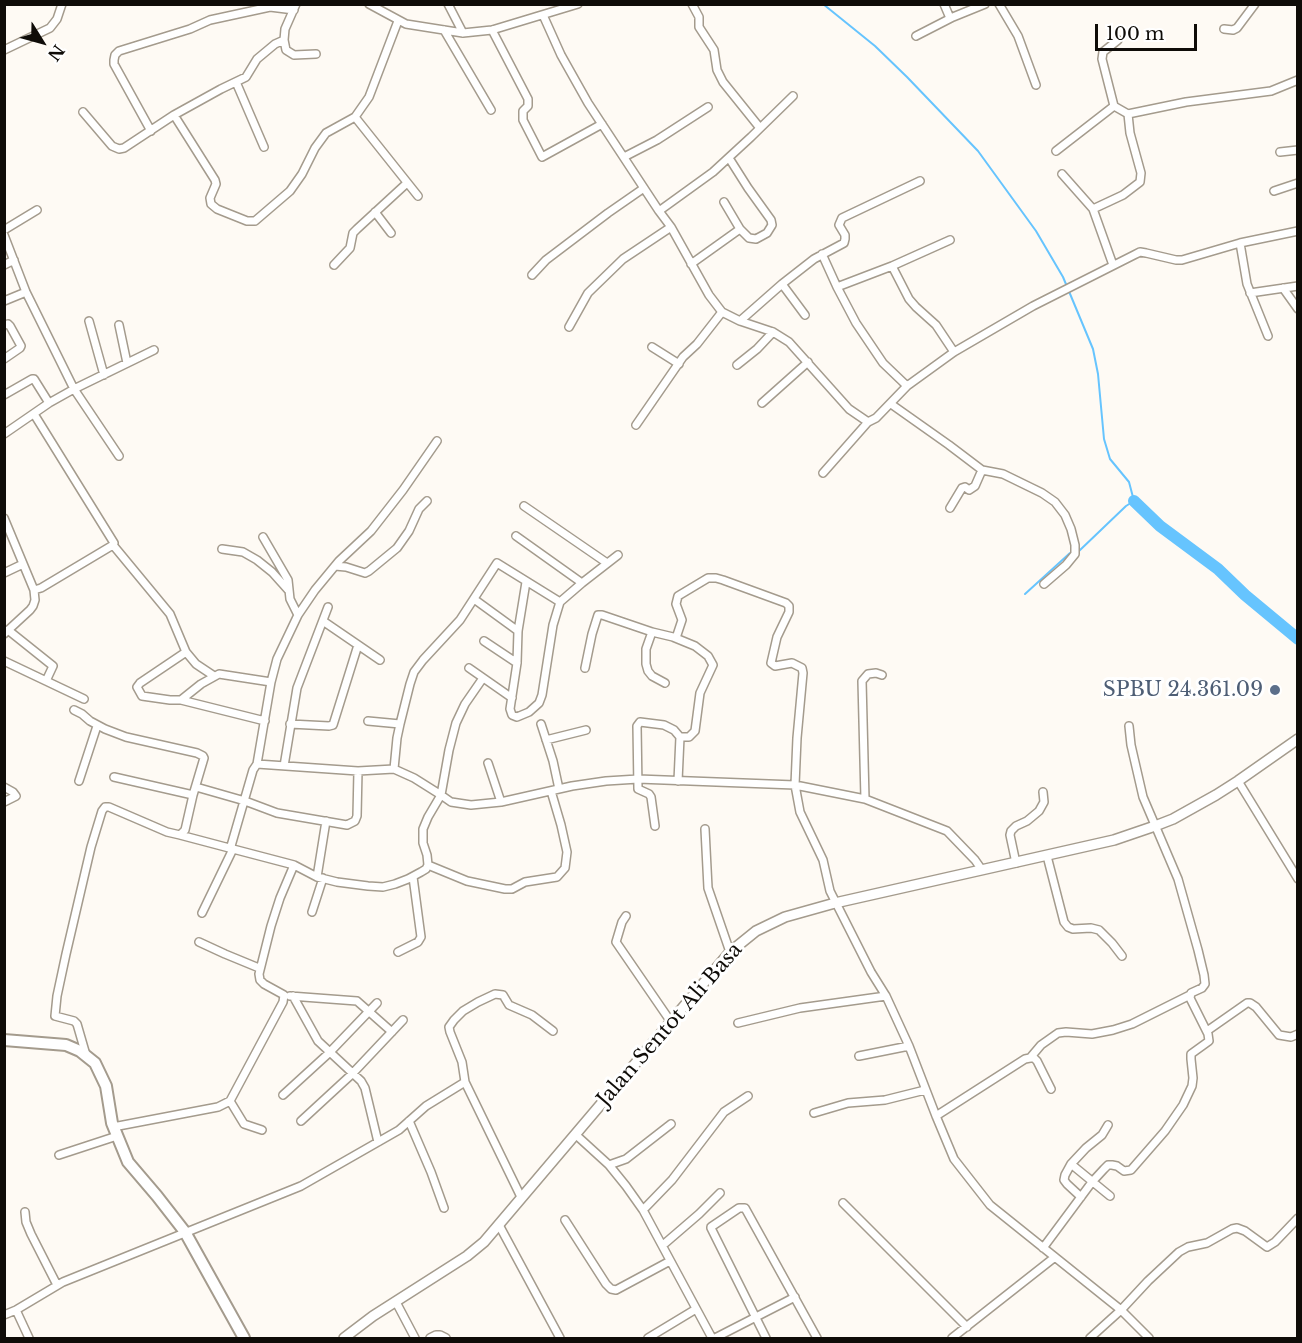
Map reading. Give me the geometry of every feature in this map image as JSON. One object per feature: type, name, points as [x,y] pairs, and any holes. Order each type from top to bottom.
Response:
[{"type":"highway","points":[[4,1041],[66,1045],[86,1055],[95,1063],[106,1086],[115,1131],[128,1162],[185,1232],[244,1338]]},
{"type":"main road","name":"Jalan Sentot Ali Basa","points":[[345,1338],[373,1316],[484,1242],[730,952],[756,931],[785,917],[835,903],[1114,840],[1155,826],[1173,819],[1238,781],[1298,739]]},
{"type":"street","points":[[4,50],[50,28],[57,19],[62,4]]},
{"type":"street","points":[[369,4],[406,24],[463,33],[492,30],[578,4]]},
{"type":"street","points":[[448,4],[463,33]]},
{"type":"street","points":[[692,4],[699,16],[699,27],[714,50],[717,70],[723,82],[760,128]]},
{"type":"street","points":[[944,4],[950,18]]},
{"type":"street","points":[[916,36],[950,18],[985,4]]},
{"type":"street","points":[[999,4],[1018,36],[1036,85]]},
{"type":"street","points":[[1224,29],[1237,28],[1255,4]]},
{"type":"street","points":[[151,130],[114,64],[115,55],[119,51],[190,30],[210,20],[270,8],[295,7],[285,29],[286,50],[294,55],[316,54]]},
{"type":"street","points":[[543,15],[561,55],[602,124],[671,227],[708,295],[722,312],[740,321],[773,332],[789,342],[849,409],[868,422]]},
{"type":"street","points":[[174,115],[215,180],[216,184],[210,198],[211,204],[247,222],[255,221],[291,191],[303,174],[315,148],[326,134],[355,117],[369,97],[398,21]]},
{"type":"street","points":[[444,30],[491,110]]},
{"type":"street","points":[[492,30],[528,99],[523,120],[542,157],[602,124]]},
{"type":"street","points":[[83,112],[115,148],[124,148],[174,115],[246,77],[257,59],[275,44],[284,40]]},
{"type":"street","points":[[1118,40],[1102,55],[1114,106],[1128,114],[1186,102],[1271,91],[1298,80]]},
{"type":"street","points":[[236,82],[264,147]]},
{"type":"street","points":[[659,211],[713,172],[793,96]]},
{"type":"street","points":[[1056,151],[1114,106]]},
{"type":"street","points":[[624,157],[657,140],[708,107]]},
{"type":"street","points":[[1093,209],[1123,195],[1140,182],[1142,173],[1130,133],[1128,114]]},
{"type":"street","points":[[355,117],[418,196]]},
{"type":"street","points":[[1280,152],[1298,150]]},
{"type":"street","points":[[724,202],[740,229],[749,238],[756,239],[767,233],[772,225],[771,220],[729,158]]},
{"type":"street","points":[[1062,174],[1093,209],[1113,266]]},
{"type":"street","points":[[740,321],[782,284],[822,254],[844,243],[845,235],[839,225],[842,218],[920,181]]},
{"type":"street","points":[[334,265],[350,248],[353,233],[407,183]]},
{"type":"street","points":[[1274,190],[1298,183]]},
{"type":"street","points":[[532,275],[546,260],[644,188]]},
{"type":"street","points":[[4,230],[37,210]]},
{"type":"street","points":[[375,212],[391,233]]},
{"type":"street","points":[[569,327],[588,293],[623,259],[671,227]]},
{"type":"street","points":[[691,264],[740,229]]},
{"type":"street","points":[[823,473],[868,422],[876,418],[907,386],[954,352],[1033,306],[1140,252],[1176,260],[1298,231]]},
{"type":"street","points":[[4,235],[26,292],[74,389],[119,456]]},
{"type":"street","points":[[837,287],[950,240]]},
{"type":"street","points":[[1240,243],[1247,284],[1268,336]]},
{"type":"street","points":[[822,254],[856,323],[884,363],[907,386]]},
{"type":"street","points":[[4,264],[14,260]]},
{"type":"street","points":[[892,266],[909,299],[941,331],[954,352]]},
{"type":"street","points":[[782,284],[805,315]]},
{"type":"street","points":[[1250,292],[1298,286]]},
{"type":"street","points":[[1283,288],[1298,309]]},
{"type":"street","points":[[4,302],[26,292]]},
{"type":"street","points":[[636,425],[683,357],[697,344],[722,312]]},
{"type":"street","points":[[89,321],[104,375]]},
{"type":"street","points":[[4,325],[9,324],[21,346],[4,359]]},
{"type":"street","points":[[119,325],[128,363]]},
{"type":"street","points":[[737,365],[773,332]]},
{"type":"street","points":[[652,347],[679,364]]},
{"type":"street","points":[[4,434],[74,389],[154,350]]},
{"type":"street","points":[[762,403],[808,362]]},
{"type":"street","points":[[4,395],[34,379],[49,403]]},
{"type":"street","points":[[891,404],[982,470],[1004,474],[1055,502],[1065,515],[1071,529],[1075,554],[1044,584]]},
{"type":"street","points":[[34,414],[114,541],[113,545],[170,614],[186,652],[196,664],[214,676]]},
{"type":"street","points":[[202,913],[233,849],[231,846],[253,770],[257,764],[271,682],[278,658],[297,615],[335,566],[371,531],[437,441]]},
{"type":"street","points":[[950,508],[962,488],[969,490],[975,486],[982,470]]},
{"type":"street","points":[[335,566],[365,573],[369,571],[397,548],[410,531],[419,509],[427,501]]},
{"type":"street","points":[[524,506],[607,563]]},
{"type":"street","points":[[4,518],[34,590],[35,600],[33,606],[6,632],[53,666],[46,681]]},
{"type":"street","points":[[516,536],[582,583]]},
{"type":"street","points":[[262,537],[288,580],[290,599],[297,615]]},
{"type":"street","points":[[34,590],[113,545]]},
{"type":"street","points":[[222,549],[243,552],[257,560],[272,572],[290,593]]},
{"type":"street","points":[[526,582],[518,631],[517,663],[510,709],[512,715],[517,717],[529,712],[543,695],[553,625],[560,603],[618,555]]},
{"type":"street","points":[[394,769],[397,738],[414,672],[460,620],[497,563],[560,603]]},
{"type":"street","points":[[4,573],[23,564]]},
{"type":"street","points":[[676,638],[681,620],[676,604],[678,596],[708,578],[723,580],[789,606],[789,612],[777,638],[771,663],[775,666],[792,663],[802,668],[803,673],[795,785],[800,812],[820,852],[835,903],[886,996],[909,1046],[954,1159],[990,1205],[1121,1310],[1149,1338]]},
{"type":"street","points":[[474,599],[518,631]]},
{"type":"street","points":[[284,766],[297,688],[328,608]]},
{"type":"street","points":[[585,668],[598,615],[676,638],[702,651],[708,656],[712,665],[700,693],[695,731],[689,737],[680,737]]},
{"type":"street","points":[[323,621],[380,660]]},
{"type":"street","points":[[652,632],[646,650],[646,664],[652,676],[665,683]]},
{"type":"street","points":[[484,641],[517,663]]},
{"type":"street","points":[[290,724],[329,726],[333,724],[358,645]]},
{"type":"street","points":[[186,652],[140,682],[137,687],[141,696],[181,700],[265,721]]},
{"type":"street","points":[[4,662],[84,699]]},
{"type":"street","points":[[469,668],[512,698]]},
{"type":"street","points":[[181,700],[201,684],[219,674],[271,682]]},
{"type":"street","points":[[865,799],[862,681],[868,674],[882,675]]},
{"type":"street","points":[[86,1055],[77,1024],[55,1016],[66,954],[91,848],[105,807],[167,832],[294,865],[320,878],[383,887],[413,877],[426,869],[428,865],[423,843],[423,829],[441,795],[456,723],[465,704],[483,678]]},
{"type":"street","points":[[74,710],[97,726],[126,737],[203,756],[185,830],[180,835]]},
{"type":"street","points":[[368,721],[400,724]]},
{"type":"street","points":[[655,826],[651,796],[638,789],[637,726],[640,722],[664,726],[674,730],[680,737],[678,781]]},
{"type":"street","points":[[541,724],[559,789]]},
{"type":"street","points":[[79,782],[97,726]]},
{"type":"street","points":[[936,1116],[1030,1058],[1058,1033],[1092,1034],[1132,1024],[1204,986],[1204,975],[1178,879],[1143,796],[1129,726]]},
{"type":"street","points":[[546,740],[586,730]]},
{"type":"street","points":[[488,763],[501,802]]},
{"type":"street","points":[[257,764],[358,771],[394,769],[414,778],[451,802],[471,805],[501,802],[551,790],[606,781],[795,785],[865,799],[947,831],[982,870]]},
{"type":"street","points":[[196,787],[277,813],[347,825],[355,821],[357,816],[358,771]]},
{"type":"street","points":[[114,777],[193,795]]},
{"type":"street","points":[[1238,781],[1298,879]]},
{"type":"street","points":[[4,787],[16,796],[4,802]]},
{"type":"street","points":[[428,865],[467,881],[505,889],[512,889],[525,882],[557,877],[565,868],[567,852],[551,790]]},
{"type":"street","points":[[1016,863],[1011,831],[1039,811],[1044,802],[1043,792]]},
{"type":"street","points":[[312,912],[320,878],[326,821]]},
{"type":"street","points":[[705,829],[708,888],[730,952]]},
{"type":"street","points":[[1047,856],[1064,921],[1068,927],[1099,930],[1122,956]]},
{"type":"street","points":[[294,865],[280,898],[259,968],[264,984],[284,995],[357,1000],[392,1032]]},
{"type":"street","points":[[398,952],[418,942],[422,937],[413,877]]},
{"type":"street","points":[[626,916],[616,942],[670,1022]]},
{"type":"street","points":[[199,942],[259,968]]},
{"type":"street","points":[[521,1197],[465,1082],[462,1062],[449,1028],[463,1011],[499,994],[509,1005],[532,1015],[553,1031]]},
{"type":"street","points":[[59,1155],[115,1131],[218,1107],[230,1101],[283,1002],[284,995]]},
{"type":"street","points":[[1043,1248],[1092,1182],[1108,1165],[1117,1166],[1124,1171],[1131,1170],[1165,1131],[1183,1105],[1192,1086],[1190,1056],[1209,1041],[1207,1031],[1190,995]]},
{"type":"street","points":[[293,996],[314,1036],[329,1053],[361,1081],[378,1142]]},
{"type":"street","points":[[738,1023],[800,1008],[886,996]]},
{"type":"street","points":[[283,1095],[329,1053],[377,1003]]},
{"type":"street","points":[[1207,1031],[1246,1003],[1256,1007],[1279,1035],[1291,1037],[1298,1034]]},
{"type":"street","points":[[301,1121],[352,1074],[403,1020]]},
{"type":"street","points":[[859,1056],[909,1046]]},
{"type":"street","points":[[1030,1058],[1037,1061],[1051,1089]]},
{"type":"street","points":[[4,1315],[63,1282],[301,1186],[399,1130],[426,1106],[465,1082]]},
{"type":"street","points":[[814,1113],[848,1103],[885,1100],[925,1090]]},
{"type":"street","points":[[643,1210],[672,1180],[724,1112],[748,1096]]},
{"type":"street","points":[[230,1101],[244,1124],[262,1130]]},
{"type":"street","points":[[409,1121],[444,1208]]},
{"type":"street","points":[[609,1165],[626,1159],[671,1124]]},
{"type":"street","points":[[1081,1197],[1064,1180],[1065,1175],[1071,1164],[1102,1135],[1108,1125]]},
{"type":"street","points":[[575,1134],[609,1165],[643,1210],[713,1338],[795,1297]]},
{"type":"street","points":[[1071,1164],[1110,1196]]},
{"type":"street","points":[[663,1245],[699,1215],[720,1193]]},
{"type":"street","points":[[843,1203],[967,1327]]},
{"type":"street","points":[[766,1338],[711,1228],[739,1208],[745,1208],[817,1338]]},
{"type":"street","points":[[25,1212],[31,1234],[57,1286]]},
{"type":"street","points":[[1090,1338],[1175,1255],[1188,1247],[1206,1243],[1237,1228],[1267,1247],[1275,1242],[1298,1218]]},
{"type":"street","points":[[565,1220],[611,1289],[616,1290],[670,1261]]},
{"type":"street","points":[[499,1226],[560,1338]]},
{"type":"street","points":[[952,1338],[1055,1257]]},
{"type":"street","points":[[396,1302],[415,1338]]},
{"type":"street","points":[[648,1338],[696,1309]]},
{"type":"street","points":[[15,1310],[29,1338]]},
{"type":"street","points":[[430,1338],[440,1335],[446,1338]]},
{"type":"waterway","points":[[823,4],[875,46],[978,151],[1036,231],[1063,277],[1093,349],[1098,374],[1104,439],[1110,459],[1129,482],[1134,501],[1079,551]]},
{"type":"waterway","points":[[1134,501],[1160,526],[1218,569],[1298,639]]},
{"type":"waterway","points":[[1025,594],[1070,553]]},
{"type":"place","name":"SPBU 24.361.09","points":[[1275,690]]}]
